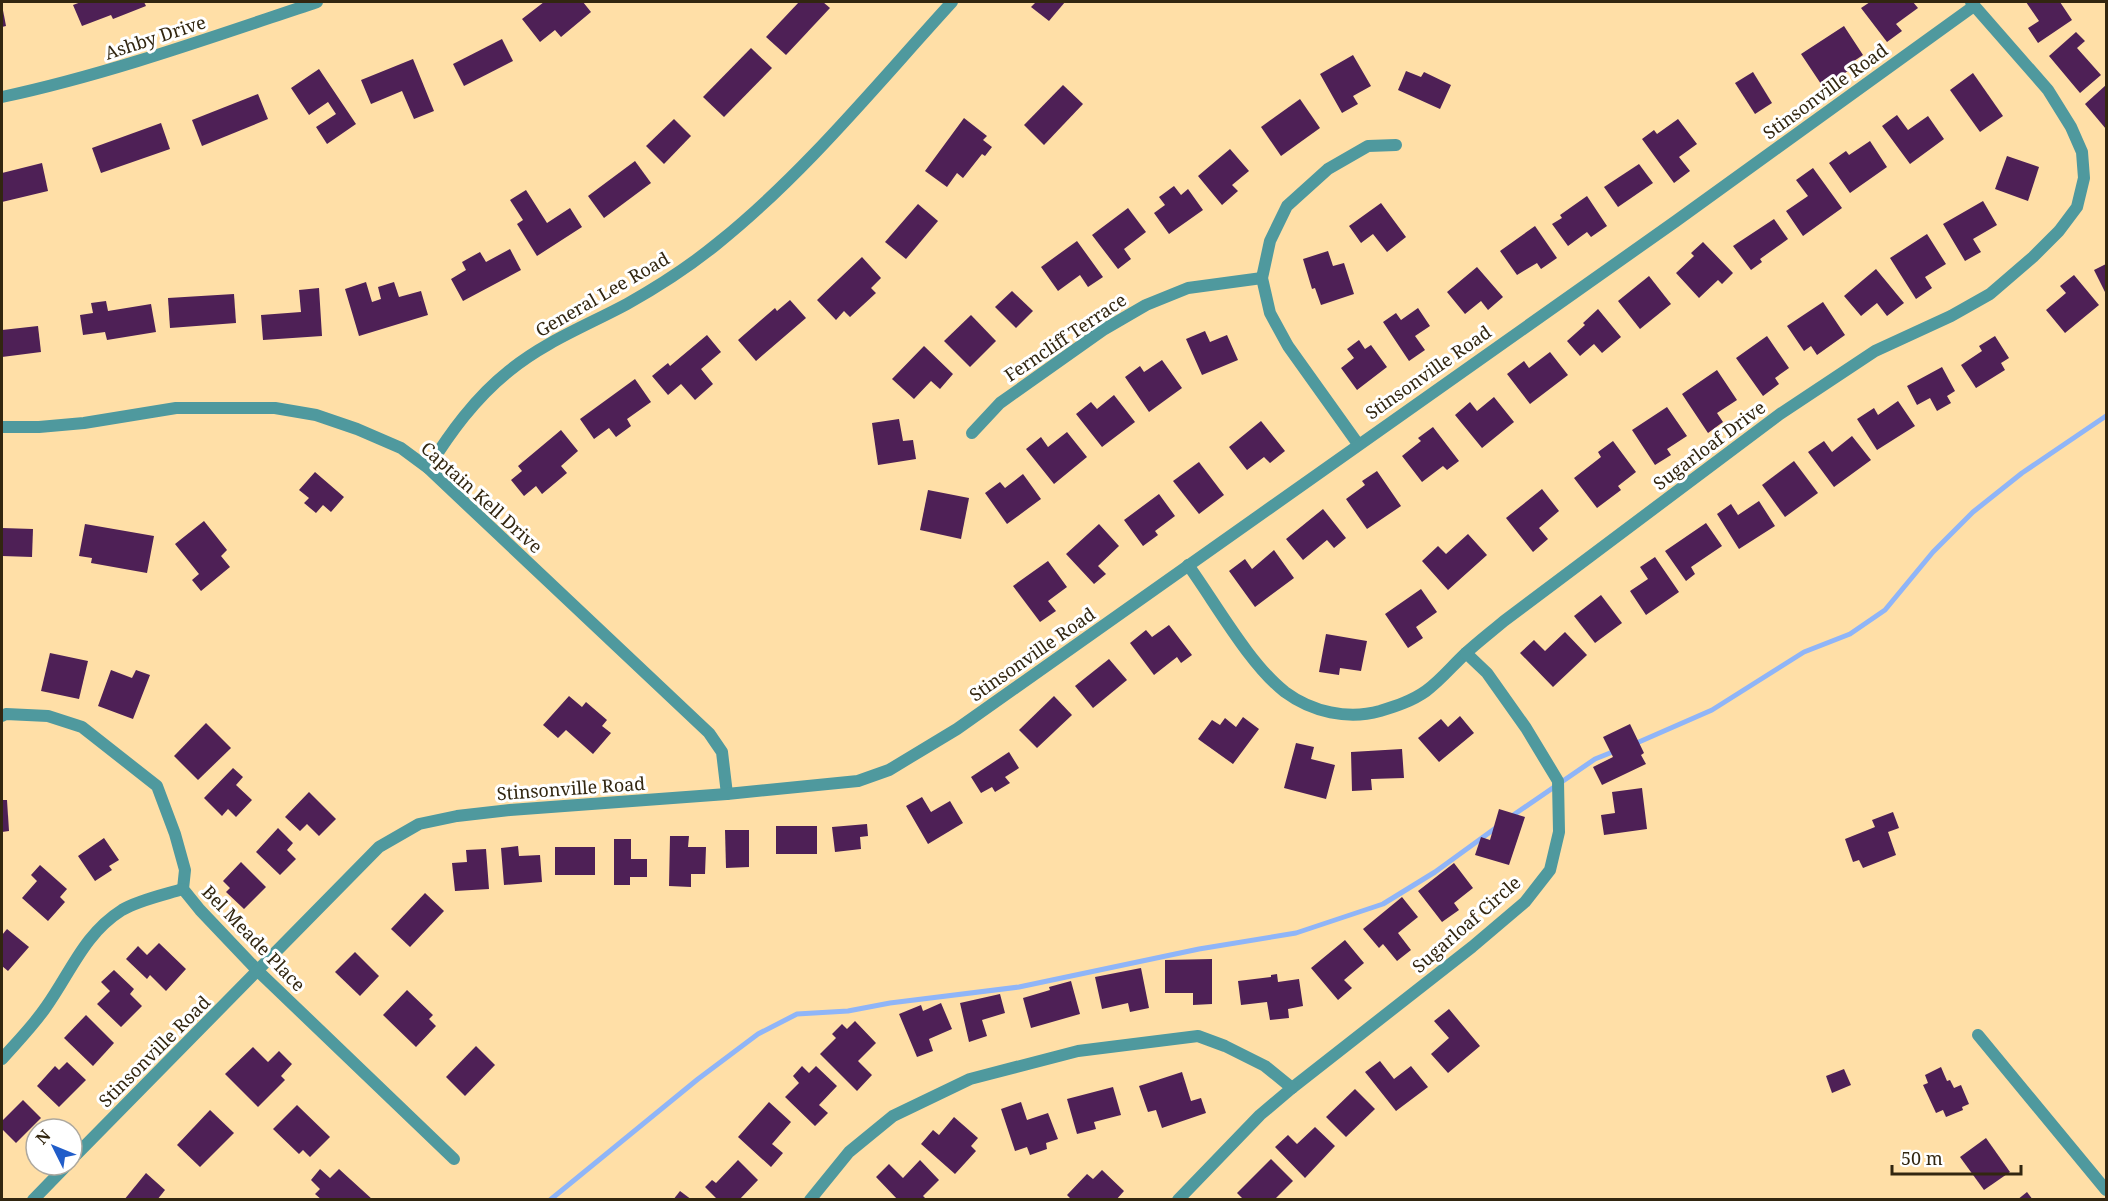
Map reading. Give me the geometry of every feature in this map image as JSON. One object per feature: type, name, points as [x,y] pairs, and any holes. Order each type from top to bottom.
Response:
[{"type":"street","name":"Ashby Drive","points":[[2,97],[55,86],[130,65],[316,2]]},
{"type":"street","name":"General Lee Road","points":[[428,468],[454,428],[509,371],[553,342],[669,279],[717,244],[763,205],[952,2]]},
{"type":"street","name":"Stinsonville Road","points":[[84,1147],[379,847],[419,824],[457,816],[858,781],[888,770],[957,729],[1666,227],[1972,4]]},
{"type":"street","name":"Sugarloaf Drive","points":[[1188,565],[1243,644],[1270,677],[1286,692],[1334,714],[1352,716],[1400,705],[1430,688],[1466,653],[1593,554],[1780,414],[1875,351],[1951,316],[1990,294],[2059,231],[2077,207],[2084,178],[2082,152],[2072,127],[2048,90],[1972,4]]},
{"type":"street","points":[[1358,444],[1288,346],[1270,313],[1262,278],[1270,241],[1287,206],[1328,169],[1368,146],[1396,145]]},
{"type":"street","name":"Ferncliff Terrace","points":[[972,433],[1000,402],[1103,330],[1146,305],[1188,288],[1262,278]]},
{"type":"street","name":"Captain Kell Drive","points":[[2,427],[39,427],[84,423],[176,408],[275,408],[316,415],[401,448],[428,468],[709,733],[724,758],[727,794]]},
{"type":"street","name":"Sugarloaf Circle","points":[[1178,1200],[1260,1115],[1472,947],[1525,902],[1550,870],[1559,832],[1558,781],[1526,728],[1494,682],[1466,653]]},
{"type":"street","name":"Bel Meade Place","points":[[2,716],[6,714],[48,716],[82,727],[157,786],[175,834],[185,870],[183,889],[258,971],[454,1159]]},
{"type":"street","points":[[2,1059],[34,1024],[80,950],[103,924],[124,909],[183,889]]},
{"type":"street","points":[[1978,1035],[2106,1190]]},
{"type":"street","points":[[810,1200],[849,1152],[893,1116],[970,1079],[1078,1051],[1198,1036],[1225,1046],[1265,1066],[1292,1088]]},
{"type":"street","points":[[33,1200],[55,1177]]},
{"type":"building","points":[[81,2],[144,2],[146,6],[113,19],[111,15],[82,26],[73,5]]},
{"type":"building","points":[[544,2],[583,2],[591,12],[561,37],[555,30],[540,42],[522,19]]},
{"type":"building","points":[[799,2],[823,2],[830,8],[786,55],[766,37]]},
{"type":"building","points":[[1036,2],[1065,2],[1049,21],[1031,7]]},
{"type":"building","points":[[1870,2],[1913,2],[1918,8],[1896,24],[1902,31],[1887,42],[1861,8]]},
{"type":"building","points":[[2026,2],[2060,2],[2072,20],[2038,43],[2028,28],[2039,21]]},
{"type":"building","points":[[2,5],[6,26],[2,27]]},
{"type":"building","points":[[1844,26],[1863,55],[1845,67],[1848,71],[1823,87],[1801,54]]},
{"type":"building","points":[[2076,32],[2085,41],[2077,48],[2101,75],[2080,93],[2049,56]]},
{"type":"building","points":[[502,39],[513,61],[464,86],[453,64]]},
{"type":"building","points":[[751,48],[772,68],[724,117],[703,97]]},
{"type":"building","points":[[1353,55],[1371,86],[1353,96],[1358,104],[1342,113],[1320,74]]},
{"type":"building","points":[[413,59],[434,111],[414,119],[402,91],[371,104],[361,80]]},
{"type":"building","points":[[319,69],[356,124],[327,144],[316,127],[336,114],[328,102],[309,115],[291,88]]},
{"type":"building","points":[[1406,71],[1421,77],[1424,72],[1451,85],[1440,109],[1398,90]]},
{"type":"building","points":[[1753,72],[1772,103],[1755,114],[1735,83]]},
{"type":"building","points":[[1973,73],[2003,116],[1980,132],[1950,90]]},
{"type":"building","points":[[1063,85],[1083,104],[1044,145],[1024,125]]},
{"type":"building","points":[[2106,85],[2106,129],[2085,104]]},
{"type":"building","points":[[258,94],[268,119],[202,146],[192,120]]},
{"type":"building","points":[[1300,99],[1320,128],[1281,156],[1261,127]]},
{"type":"building","points":[[1897,115],[1908,130],[1928,116],[1944,139],[1910,164],[1882,126]]},
{"type":"building","points":[[964,118],[987,136],[983,140],[992,147],[985,156],[982,154],[963,178],[957,173],[947,187],[925,171]]},
{"type":"building","points":[[674,119],[691,136],[664,164],[646,146]]},
{"type":"building","points":[[1678,119],[1697,144],[1679,157],[1690,171],[1674,183],[1642,139],[1654,130],[1657,134]]},
{"type":"building","points":[[161,123],[170,149],[101,173],[92,148]]},
{"type":"building","points":[[1870,141],[1887,167],[1850,193],[1829,163],[1846,151],[1849,155]]},
{"type":"building","points":[[1230,149],[1249,171],[1232,185],[1238,191],[1222,205],[1198,176]]},
{"type":"building","points":[[2007,156],[2039,167],[2028,201],[1995,189]]},
{"type":"building","points":[[635,161],[651,183],[604,218],[588,196]]},
{"type":"building","points":[[42,163],[48,191],[2,202],[2,173]]},
{"type":"building","points":[[1639,164],[1653,183],[1618,207],[1604,187]]},
{"type":"building","points":[[1813,168],[1842,208],[1803,236],[1786,211],[1808,196],[1796,180]]},
{"type":"building","points":[[1174,186],[1181,195],[1188,189],[1203,210],[1169,234],[1154,213],[1165,205],[1159,197]]},
{"type":"building","points":[[526,190],[547,223],[570,208],[582,227],[537,256],[517,224],[523,220],[510,200]]},
{"type":"building","points":[[1587,196],[1607,226],[1591,237],[1587,232],[1568,246],[1552,224],[1562,218],[1560,215]]},
{"type":"building","points":[[1983,201],[1997,225],[1973,239],[1981,252],[1965,261],[1943,224]]},
{"type":"building","points":[[1381,203],[1406,237],[1387,252],[1373,234],[1361,243],[1349,226]]},
{"type":"building","points":[[918,204],[938,221],[906,259],[885,242]]},
{"type":"building","points":[[1128,208],[1146,232],[1124,249],[1131,259],[1118,269],[1092,235]]},
{"type":"building","points":[[1774,219],[1788,239],[1760,259],[1762,262],[1751,270],[1733,246]]},
{"type":"building","points":[[1535,226],[1557,258],[1541,269],[1537,263],[1517,275],[1500,251]]},
{"type":"building","points":[[1927,234],[1946,264],[1925,277],[1932,288],[1916,299],[1890,258]]},
{"type":"building","points":[[1077,241],[1103,277],[1088,287],[1080,275],[1058,291],[1041,267]]},
{"type":"building","points":[[1703,242],[1733,273],[1722,284],[1718,280],[1699,298],[1676,273],[1694,256],[1691,253]]},
{"type":"building","points":[[510,249],[521,270],[463,301],[451,279],[466,270],[462,262],[480,252],[486,262]]},
{"type":"building","points":[[1328,251],[1333,266],[1344,263],[1354,294],[1321,305],[1315,288],[1312,289],[1303,259]]},
{"type":"building","points":[[862,257],[881,278],[871,288],[876,293],[850,317],[844,311],[836,320],[817,300]]},
{"type":"building","points":[[2106,264],[2106,294],[2094,270]]},
{"type":"building","points":[[1477,267],[1503,297],[1488,310],[1481,301],[1465,314],[1447,292]]},
{"type":"building","points":[[1876,269],[1904,303],[1887,316],[1877,303],[1861,316],[1844,296]]},
{"type":"building","points":[[2074,275],[2099,305],[2065,333],[2046,310],[2066,293],[2060,286]]},
{"type":"building","points":[[1649,276],[1671,304],[1640,329],[1618,301]]},
{"type":"building","points":[[366,282],[372,302],[381,299],[378,287],[394,282],[399,297],[421,291],[428,315],[359,336],[345,289]]},
{"type":"building","points":[[319,288],[322,336],[263,340],[261,315],[301,312],[299,290]]},
{"type":"building","points":[[1012,291],[1033,311],[1016,328],[995,307]]},
{"type":"building","points":[[234,294],[236,323],[170,328],[168,298]]},
{"type":"building","points":[[790,300],[806,318],[756,361],[738,340],[775,308],[777,311]]},
{"type":"building","points":[[106,301],[108,311],[151,304],[156,332],[107,340],[105,332],[83,335],[80,315],[93,313],[91,303]]},
{"type":"building","points":[[1823,302],[1845,335],[1817,355],[1811,346],[1804,351],[1787,326]]},
{"type":"building","points":[[1418,308],[1430,326],[1415,336],[1425,350],[1409,361],[1383,322],[1396,313],[1401,320]]},
{"type":"building","points":[[1598,309],[1621,337],[1602,353],[1594,344],[1580,356],[1567,341]]},
{"type":"building","points":[[971,315],[996,341],[970,367],[944,341]]},
{"type":"building","points":[[38,326],[41,352],[2,357],[2,330]]},
{"type":"building","points":[[1205,331],[1210,342],[1227,335],[1238,360],[1202,375],[1186,339]]},
{"type":"building","points":[[707,335],[721,352],[701,369],[713,384],[695,400],[681,384],[668,395],[652,376],[668,363],[670,366]]},
{"type":"building","points":[[1767,336],[1789,368],[1775,378],[1779,384],[1763,396],[1736,358]]},
{"type":"building","points":[[1995,336],[2009,358],[2001,363],[2005,370],[1976,388],[1961,365],[1982,351],[1979,346]]},
{"type":"building","points":[[1359,340],[1365,349],[1371,345],[1387,367],[1357,390],[1341,368],[1354,358],[1347,349]]},
{"type":"building","points":[[924,346],[953,374],[940,389],[931,381],[914,399],[892,379]]},
{"type":"building","points":[[1550,352],[1568,375],[1530,404],[1507,374],[1524,361],[1529,368]]},
{"type":"building","points":[[1162,360],[1182,388],[1149,412],[1125,377],[1140,366],[1144,372]]},
{"type":"building","points":[[1942,367],[1955,391],[1947,396],[1951,403],[1937,411],[1930,398],[1917,405],[1907,386]]},
{"type":"building","points":[[1717,370],[1737,400],[1717,413],[1723,422],[1708,433],[1682,394]]},
{"type":"building","points":[[635,379],[651,402],[627,419],[631,426],[616,437],[609,428],[594,439],[580,419]]},
{"type":"building","points":[[1114,395],[1135,422],[1102,447],[1076,414],[1091,402],[1097,409]]},
{"type":"building","points":[[1494,397],[1514,422],[1482,448],[1455,415],[1470,402],[1477,411]]},
{"type":"building","points":[[1898,401],[1915,426],[1877,450],[1857,419],[1874,408],[1878,415]]},
{"type":"building","points":[[1667,407],[1687,436],[1667,449],[1671,455],[1655,465],[1632,430]]},
{"type":"building","points":[[899,419],[903,441],[913,440],[916,459],[878,465],[872,423]]},
{"type":"building","points":[[1261,421],[1285,451],[1270,463],[1264,457],[1247,470],[1229,447]]},
{"type":"building","points":[[1433,427],[1459,461],[1447,470],[1443,466],[1422,482],[1402,456],[1421,441],[1418,438]]},
{"type":"building","points":[[561,430],[578,451],[561,466],[567,473],[542,494],[536,486],[524,496],[511,480],[522,471],[518,466]]},
{"type":"building","points":[[1067,432],[1087,457],[1054,484],[1026,449],[1041,437],[1048,447]]},
{"type":"building","points":[[1852,436],[1871,460],[1834,487],[1808,452],[1824,441],[1832,452]]},
{"type":"building","points":[[1613,441],[1636,472],[1618,486],[1621,490],[1597,508],[1574,478],[1601,457],[1598,452]]},
{"type":"building","points":[[1794,461],[1818,493],[1785,517],[1762,485]]},
{"type":"building","points":[[1199,462],[1224,495],[1199,514],[1173,481]]},
{"type":"building","points":[[1377,471],[1401,506],[1367,529],[1346,499],[1365,485],[1362,481]]},
{"type":"building","points":[[315,472],[344,497],[331,512],[323,505],[316,513],[304,503],[309,498],[299,490]]},
{"type":"building","points":[[1023,474],[1041,499],[1007,524],[985,493],[1000,482],[1005,488]]},
{"type":"building","points":[[1542,489],[1559,511],[1539,528],[1548,539],[1533,552],[1506,518]]},
{"type":"building","points":[[928,490],[969,498],[961,539],[920,530]]},
{"type":"building","points":[[1159,494],[1175,516],[1155,531],[1158,535],[1143,546],[1124,520]]},
{"type":"building","points":[[1759,501],[1775,526],[1739,549],[1717,514],[1731,504],[1738,515]]},
{"type":"building","points":[[1323,509],[1346,538],[1334,548],[1327,540],[1303,560],[1286,539]]},
{"type":"building","points":[[204,521],[227,550],[221,556],[230,567],[201,591],[192,580],[199,574],[175,544]]},
{"type":"building","points":[[1706,523],[1722,546],[1691,567],[1695,574],[1686,581],[1665,551]]},
{"type":"building","points":[[85,524],[154,536],[147,573],[91,563],[92,558],[79,556]]},
{"type":"building","points":[[1099,524],[1119,546],[1098,566],[1106,574],[1094,584],[1066,554]]},
{"type":"building","points":[[2,528],[33,529],[32,557],[2,556]]},
{"type":"building","points":[[1468,534],[1487,555],[1448,590],[1422,561],[1438,546],[1446,554]]},
{"type":"building","points":[[1274,550],[1294,578],[1255,607],[1229,571],[1245,559],[1252,569]]},
{"type":"building","points":[[1655,557],[1679,592],[1646,615],[1630,591],[1648,579],[1640,567]]},
{"type":"building","points":[[1048,561],[1067,587],[1048,601],[1056,611],[1040,622],[1013,586]]},
{"type":"building","points":[[1421,589],[1437,612],[1416,627],[1423,638],[1408,648],[1385,614]]},
{"type":"building","points":[[1601,595],[1622,623],[1595,643],[1574,616]]},
{"type":"building","points":[[1169,625],[1192,655],[1181,663],[1177,657],[1154,675],[1130,643],[1146,630],[1152,637]]},
{"type":"building","points":[[1565,632],[1587,655],[1553,687],[1520,653],[1534,640],[1545,651]]},
{"type":"building","points":[[1326,634],[1367,641],[1361,671],[1340,668],[1339,675],[1319,672]]},
{"type":"building","points":[[50,653],[88,661],[79,699],[41,691]]},
{"type":"building","points":[[1109,659],[1127,680],[1093,708],[1075,686]]},
{"type":"building","points":[[111,670],[132,678],[136,670],[150,675],[133,719],[98,706]]},
{"type":"building","points":[[569,696],[582,707],[586,702],[607,720],[602,726],[611,733],[593,754],[566,730],[558,738],[543,725]]},
{"type":"building","points":[[1054,696],[1072,715],[1037,748],[1019,730]]},
{"type":"building","points":[[1460,716],[1474,733],[1439,762],[1418,738],[1441,719],[1448,727]]},
{"type":"building","points":[[1243,717],[1259,729],[1233,764],[1198,739],[1212,720],[1220,725],[1225,718],[1236,727]]},
{"type":"building","points":[[206,723],[231,748],[198,780],[174,756]]},
{"type":"building","points":[[1630,724],[1644,753],[1641,755],[1646,764],[1602,785],[1593,767],[1613,757],[1603,737]]},
{"type":"building","points":[[1296,743],[1314,747],[1311,759],[1335,765],[1326,799],[1284,788]]},
{"type":"building","points":[[1402,749],[1404,778],[1371,779],[1372,790],[1352,791],[1351,752]]},
{"type":"building","points":[[1009,752],[1019,768],[1005,777],[1010,783],[995,792],[992,787],[981,793],[971,777]]},
{"type":"building","points":[[233,768],[243,777],[236,785],[252,800],[236,817],[228,809],[222,816],[204,798]]},
{"type":"building","points":[[1642,788],[1647,829],[1604,835],[1601,815],[1615,813],[1612,792]]},
{"type":"building","points":[[309,792],[336,819],[319,836],[307,824],[300,831],[285,817]]},
{"type":"building","points":[[922,797],[931,812],[950,801],[963,823],[928,844],[906,806]]},
{"type":"building","points":[[2,800],[7,800],[9,831],[2,832]]},
{"type":"building","points":[[1499,809],[1525,817],[1509,865],[1475,855],[1481,837],[1490,840]]},
{"type":"building","points":[[1893,812],[1899,828],[1888,832],[1896,855],[1863,868],[1859,860],[1853,862],[1845,839],[1875,827],[1872,820]]},
{"type":"building","points":[[867,824],[868,836],[860,837],[861,849],[835,852],[832,827]]},
{"type":"building","points":[[776,826],[817,826],[817,854],[776,854]]},
{"type":"building","points":[[278,828],[293,843],[287,850],[296,859],[280,875],[256,852]]},
{"type":"building","points":[[725,830],[749,830],[749,867],[726,868]]},
{"type":"building","points":[[670,836],[689,836],[688,847],[706,847],[705,874],[691,874],[691,887],[669,886]]},
{"type":"building","points":[[104,838],[119,860],[109,866],[112,870],[95,881],[78,856]]},
{"type":"building","points":[[614,839],[631,839],[631,859],[647,859],[647,877],[630,877],[630,885],[614,885]]},
{"type":"building","points":[[518,846],[519,856],[540,855],[542,882],[504,885],[501,848]]},
{"type":"building","points":[[555,847],[595,847],[595,875],[555,875]]},
{"type":"building","points":[[486,849],[489,889],[455,891],[452,863],[467,862],[466,850]]},
{"type":"building","points":[[241,862],[266,887],[244,909],[226,892],[230,888],[223,881]]},
{"type":"building","points":[[1454,863],[1473,888],[1454,903],[1459,910],[1442,922],[1418,891]]},
{"type":"building","points":[[40,865],[67,889],[60,897],[65,902],[48,921],[22,898],[37,881],[31,875]]},
{"type":"building","points":[[425,893],[444,911],[410,947],[391,929]]},
{"type":"building","points":[[1402,897],[1418,917],[1398,933],[1411,950],[1397,961],[1383,944],[1379,948],[1363,929]]},
{"type":"building","points":[[7,929],[29,947],[8,971],[2,966],[2,935]]},
{"type":"building","points":[[1345,940],[1364,963],[1344,980],[1352,988],[1338,1000],[1311,968]]},
{"type":"building","points":[[159,943],[186,969],[166,991],[150,975],[147,979],[126,959],[138,946],[147,955]]},
{"type":"building","points":[[355,952],[379,976],[360,996],[335,972]]},
{"type":"building","points":[[1212,959],[1212,1004],[1193,1005],[1193,993],[1165,993],[1165,960]]},
{"type":"building","points":[[1141,968],[1149,1008],[1130,1012],[1128,1003],[1102,1009],[1095,977]]},
{"type":"building","points":[[114,970],[134,989],[130,994],[142,1006],[121,1027],[97,1004],[110,991],[101,982]]},
{"type":"building","points":[[1277,974],[1278,982],[1299,979],[1303,1006],[1288,1009],[1289,1018],[1270,1020],[1267,1002],[1241,1005],[1238,981],[1271,977]]},
{"type":"building","points":[[1071,981],[1080,1014],[1031,1028],[1023,998]]},
{"type":"building","points":[[407,990],[433,1015],[429,1019],[436,1026],[416,1047],[383,1015]]},
{"type":"building","points":[[1000,994],[1005,1013],[982,1020],[987,1036],[969,1042],[960,1003]]},
{"type":"building","points":[[941,1003],[952,1029],[929,1039],[933,1051],[917,1057],[899,1014],[921,1005],[923,1011]]},
{"type":"building","points":[[1449,1009],[1480,1046],[1448,1073],[1431,1054],[1449,1038],[1434,1021]]},
{"type":"building","points":[[86,1015],[114,1043],[93,1066],[64,1038]]},
{"type":"building","points":[[855,1021],[876,1043],[858,1061],[872,1075],[857,1091],[820,1054],[836,1038],[832,1034],[842,1024],[847,1029]]},
{"type":"building","points":[[476,1046],[495,1065],[465,1096],[446,1077]]},
{"type":"building","points":[[253,1047],[268,1062],[279,1051],[292,1064],[281,1076],[285,1080],[258,1107],[225,1074]]},
{"type":"building","points":[[1380,1061],[1394,1079],[1411,1066],[1428,1087],[1396,1111],[1365,1072]]},
{"type":"building","points":[[67,1062],[86,1080],[59,1107],[37,1086],[55,1066],[59,1070]]},
{"type":"building","points":[[802,1066],[809,1073],[816,1066],[837,1086],[819,1105],[828,1113],[815,1126],[785,1097],[799,1083],[793,1076]]},
{"type":"building","points":[[1941,1067],[1947,1081],[1950,1080],[1954,1088],[1961,1085],[1969,1104],[1962,1107],[1963,1110],[1946,1117],[1943,1110],[1936,1113],[1923,1085],[1928,1083],[1925,1075]]},
{"type":"building","points":[[1844,1069],[1851,1085],[1832,1093],[1826,1076]]},
{"type":"building","points":[[1182,1072],[1191,1101],[1201,1098],[1206,1113],[1162,1128],[1156,1110],[1148,1112],[1139,1086]]},
{"type":"building","points":[[1113,1087],[1121,1115],[1094,1122],[1096,1129],[1077,1134],[1067,1099]]},
{"type":"building","points":[[1355,1089],[1375,1109],[1346,1137],[1326,1117]]},
{"type":"building","points":[[23,1100],[40,1117],[24,1117],[24,1135],[16,1143],[2,1129],[2,1121]]},
{"type":"building","points":[[769,1102],[791,1122],[772,1144],[783,1153],[771,1167],[738,1137]]},
{"type":"building","points":[[1021,1102],[1027,1120],[1048,1113],[1058,1139],[1046,1143],[1047,1149],[1030,1155],[1027,1147],[1015,1151],[1001,1109]]},
{"type":"building","points":[[297,1105],[330,1137],[310,1157],[303,1150],[299,1154],[273,1129]]},
{"type":"building","points":[[210,1110],[234,1133],[200,1167],[177,1145]]},
{"type":"building","points":[[954,1117],[978,1138],[971,1146],[976,1151],[955,1174],[921,1144],[933,1130],[939,1135]]},
{"type":"building","points":[[1315,1127],[1335,1146],[1305,1178],[1275,1147],[1288,1135],[1297,1144]]},
{"type":"building","points":[[1986,1138],[2010,1172],[1984,1190],[1960,1157]]},
{"type":"building","points":[[1271,1159],[1293,1181],[1274,1200],[1244,1200],[1237,1193]]},
{"type":"building","points":[[738,1160],[758,1180],[739,1200],[718,1200],[705,1187],[712,1180],[716,1183]]},
{"type":"building","points":[[920,1160],[939,1180],[923,1196],[927,1200],[898,1200],[876,1177],[889,1164],[903,1178]]},
{"type":"building","points":[[320,1169],[330,1178],[339,1169],[373,1200],[322,1200],[315,1194],[320,1189],[311,1180]]},
{"type":"building","points":[[1102,1170],[1124,1191],[1116,1200],[1072,1200],[1067,1195],[1087,1174],[1093,1179]]},
{"type":"building","points":[[146,1173],[165,1190],[157,1200],[124,1200]]},
{"type":"building","points":[[680,1191],[692,1200],[673,1200]]},
{"type":"building","points":[[2027,1192],[2033,1200],[2017,1200]]},
{"type":"waterway","points":[[1632,745],[1712,710],[1804,652],[1850,634],[1885,610],[1933,552],[1973,512],[2022,473],[2106,416]]},
{"type":"waterway","points":[[1509,818],[1595,759],[1615,751]]},
{"type":"waterway","points":[[550,1200],[698,1079],[758,1034],[797,1014],[848,1011],[890,1003],[1019,987],[1199,949],[1296,933],[1383,904],[1435,872],[1497,827]]}]
